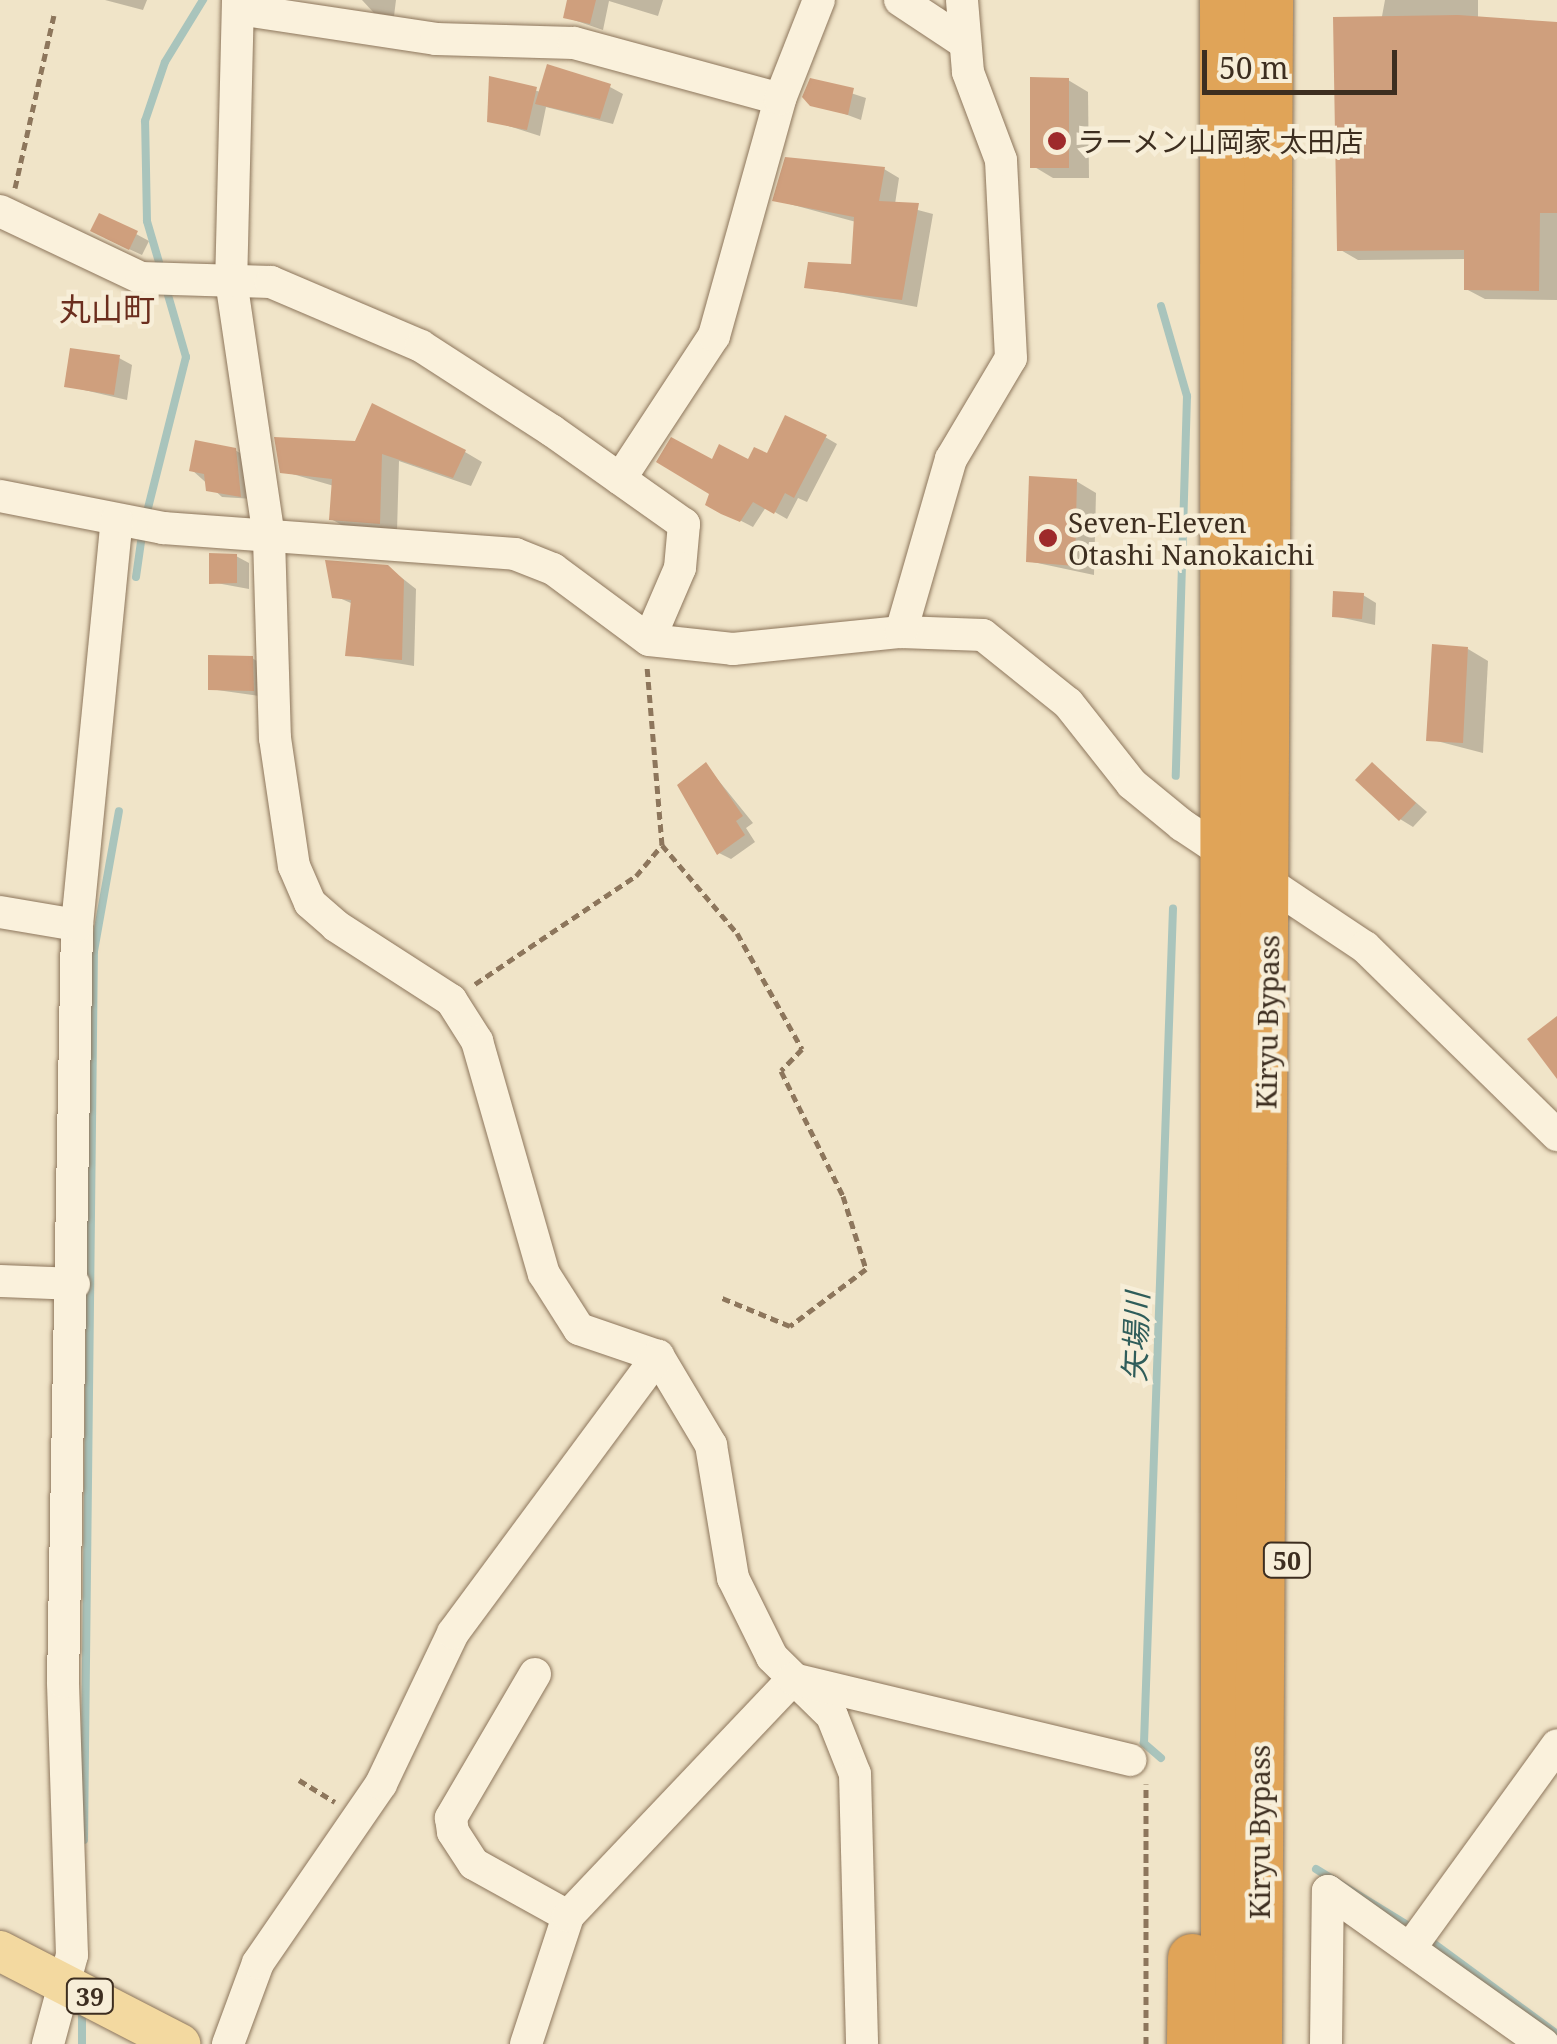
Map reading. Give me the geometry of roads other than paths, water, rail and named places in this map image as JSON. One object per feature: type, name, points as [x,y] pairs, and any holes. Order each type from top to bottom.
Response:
[{"type":"highway","name":"Kiryu Bypass","points":[[1224,0],[1220,1126],[1242,1944],[1258,2044]]},
{"type":"highway","name":"Kiryu Bypass","points":[[1224,2044],[1242,1944],[1268,1077],[1269,0]]},
{"type":"highway","name":"50","points":[[1268,1077],[1289,1263],[1283,2044]]},
{"type":"highway","name":"50","points":[[1191,2044],[1198,1237],[1220,1126]]},
{"type":"main road","name":"39","points":[[0,1950],[180,2044]]},
{"type":"street","points":[[620,479],[714,336],[780,98],[820,0]]},
{"type":"street","points":[[900,0],[965,43]]},
{"type":"street","points":[[901,632],[951,459],[1011,358],[1001,160],[965,43],[962,0]]},
{"type":"street","points":[[780,98],[574,43],[436,39],[238,4],[231,280],[268,538],[276,738],[294,866],[310,904],[336,926],[451,1000],[477,1041],[544,1274],[579,1329],[658,1356],[711,1446],[733,1578],[756,1632],[793,1679],[832,1716],[854,1774],[862,2044]]},
{"type":"street","points":[[3,212],[142,278],[192,284],[231,280],[271,282],[420,346],[620,479],[689,537],[649,640]]},
{"type":"street","points":[[0,496],[137,523],[268,538],[515,554],[553,568],[649,640],[733,650],[901,632],[983,635],[1068,704],[1132,784],[1222,856],[1366,947],[1557,1134]]},
{"type":"street","points":[[48,2044],[72,1955],[63,1682],[74,1284],[77,925],[137,523]]},
{"type":"street","points":[[0,912],[77,925]]},
{"type":"street","points":[[0,1281],[74,1284]]},
{"type":"street","points":[[228,2044],[258,1963],[358,1817],[453,1634],[658,1356]]},
{"type":"street","points":[[536,1674],[451,1818],[453,1832],[474,1864],[568,1916]]},
{"type":"street","points":[[793,1679],[1130,1760]]},
{"type":"street","points":[[526,2044],[568,1916],[793,1679]]},
{"type":"street","points":[[1412,1947],[1557,1745]]},
{"type":"street","points":[[1326,2044],[1328,1891],[1412,1947],[1543,2044]]},
{"type":"waterway","points":[[161,269],[147,221],[145,121],[165,62],[203,0]]},
{"type":"waterway","points":[[146,516],[186,357],[166,288]]},
{"type":"waterway","name":"矢場川","points":[[1161,306],[1187,396],[1176,776]]},
{"type":"waterway","points":[[136,577],[142,535]]},
{"type":"waterway","points":[[84,1840],[94,951],[119,811]]},
{"type":"waterway","name":"矢場川","points":[[1161,1758],[1144,1743],[1173,909]]},
{"type":"waterway","name":"矢場川","points":[[1316,1869],[1414,1929]]},
{"type":"waterway","name":"矢場川","points":[[1429,1940],[1557,2034]]},
{"type":"waterway","points":[[82,2014],[82,2044]]},
{"type":"place","name":"ラーメン山岡家 太田店","points":[[1057,141]]},
{"type":"place","name":"Seven-Eleven Otashi Nanokaichi","points":[[1048,538]]},
{"type":"district","name":"丸山町","points":[[107,309]]}]
